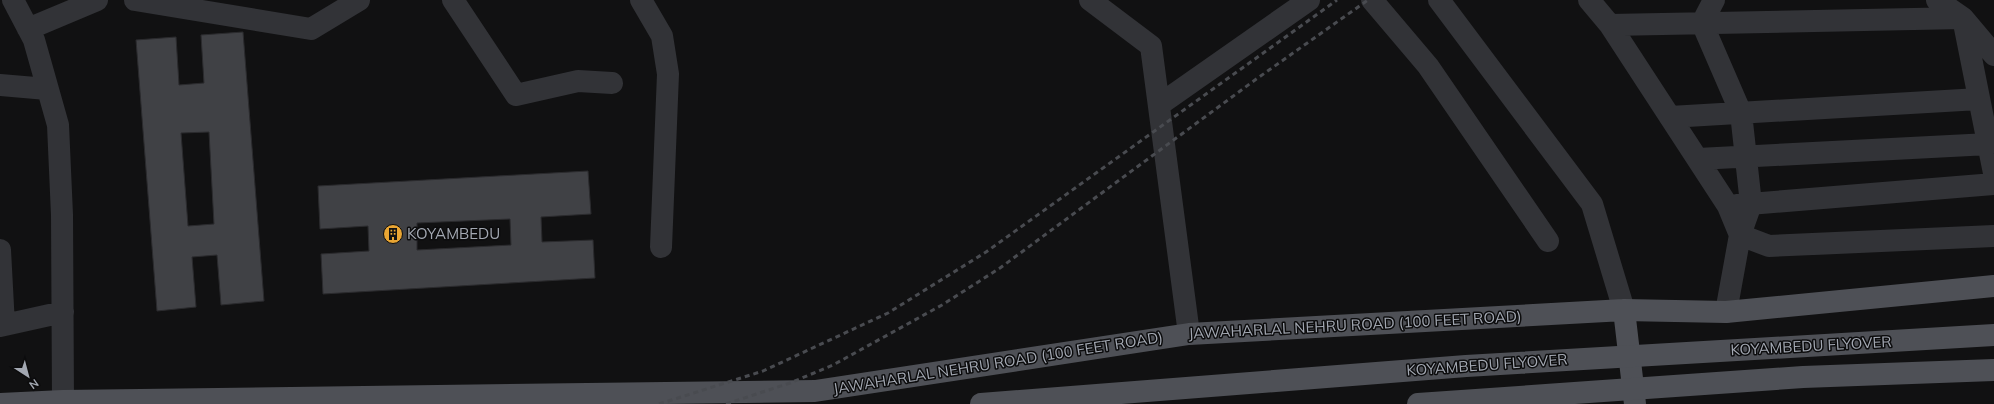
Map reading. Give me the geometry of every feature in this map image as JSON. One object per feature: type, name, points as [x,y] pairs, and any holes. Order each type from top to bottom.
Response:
[{"type":"main road","name":"JAWAHARLAL NEHRU ROAD (100 FEET ROAD)","points":[[0,404],[815,391],[1189,334],[1624,310],[1726,312],[1994,286]]},
{"type":"main road","points":[[1624,310],[1635,404]]},
{"type":"main road","name":"KOYAMBEDU FLYOVER","points":[[981,404],[1466,366],[1994,335]]},
{"type":"main road","name":"KOYAMBEDU FLYOVER","points":[[1418,404],[1802,378],[1994,370]]},
{"type":"main road","points":[[815,391],[833,404]]},
{"type":"street","points":[[13,0],[34,40],[58,125],[62,215],[63,402]]},
{"type":"street","points":[[28,29],[97,0]]},
{"type":"street","points":[[134,0],[311,29],[359,0]]},
{"type":"street","points":[[453,0],[516,95],[578,81],[612,83]]},
{"type":"street","points":[[641,0],[662,36],[668,74],[661,247]]},
{"type":"street","points":[[1090,0],[1151,46],[1189,334]]},
{"type":"street","points":[[1159,105],[1310,0]]},
{"type":"street","points":[[1372,0],[1428,66],[1548,241]]},
{"type":"street","points":[[1438,0],[1592,204],[1624,310]]},
{"type":"street","points":[[1589,0],[1610,25],[1698,159],[1728,206],[1740,235],[1770,246],[1994,236]]},
{"type":"street","points":[[1702,24],[1714,0]]},
{"type":"street","points":[[1937,0],[1963,18],[1994,54]]},
{"type":"street","points":[[1610,25],[1963,18]]},
{"type":"street","points":[[1963,18],[1994,172]]},
{"type":"street","points":[[1702,24],[1741,113],[1751,204],[1740,235],[1726,312]]},
{"type":"street","points":[[0,85],[47,89]]},
{"type":"street","points":[[1670,117],[1980,99]]},
{"type":"street","points":[[1698,159],[1989,144]]},
{"type":"street","points":[[1728,206],[1994,184]]},
{"type":"street","points":[[0,250],[2,326],[63,312]]},
{"type":"building","points":[[243,32],[264,301],[221,305],[217,255],[192,257],[196,307],[157,311],[136,40],[176,37],[179,85],[204,83],[201,35]],"holes":[[[209,132],[214,224],[188,226],[181,133]]]},
{"type":"building","name":"KOYAMBEDU","points":[[588,171],[591,214],[541,217],[542,242],[593,240],[595,278],[323,294],[321,254],[369,251],[368,226],[320,229],[318,186]],"holes":[[[510,219],[511,245],[417,250],[417,223]]]},
{"type":"railway","points":[[659,404],[763,371],[888,313],[986,252],[1337,0]]},
{"type":"railway","points":[[726,404],[790,383],[833,365],[942,305],[1000,268],[1255,80],[1368,0]]},
{"type":"place","name":"KOYAMBEDU","points":[[393,234]]}]
